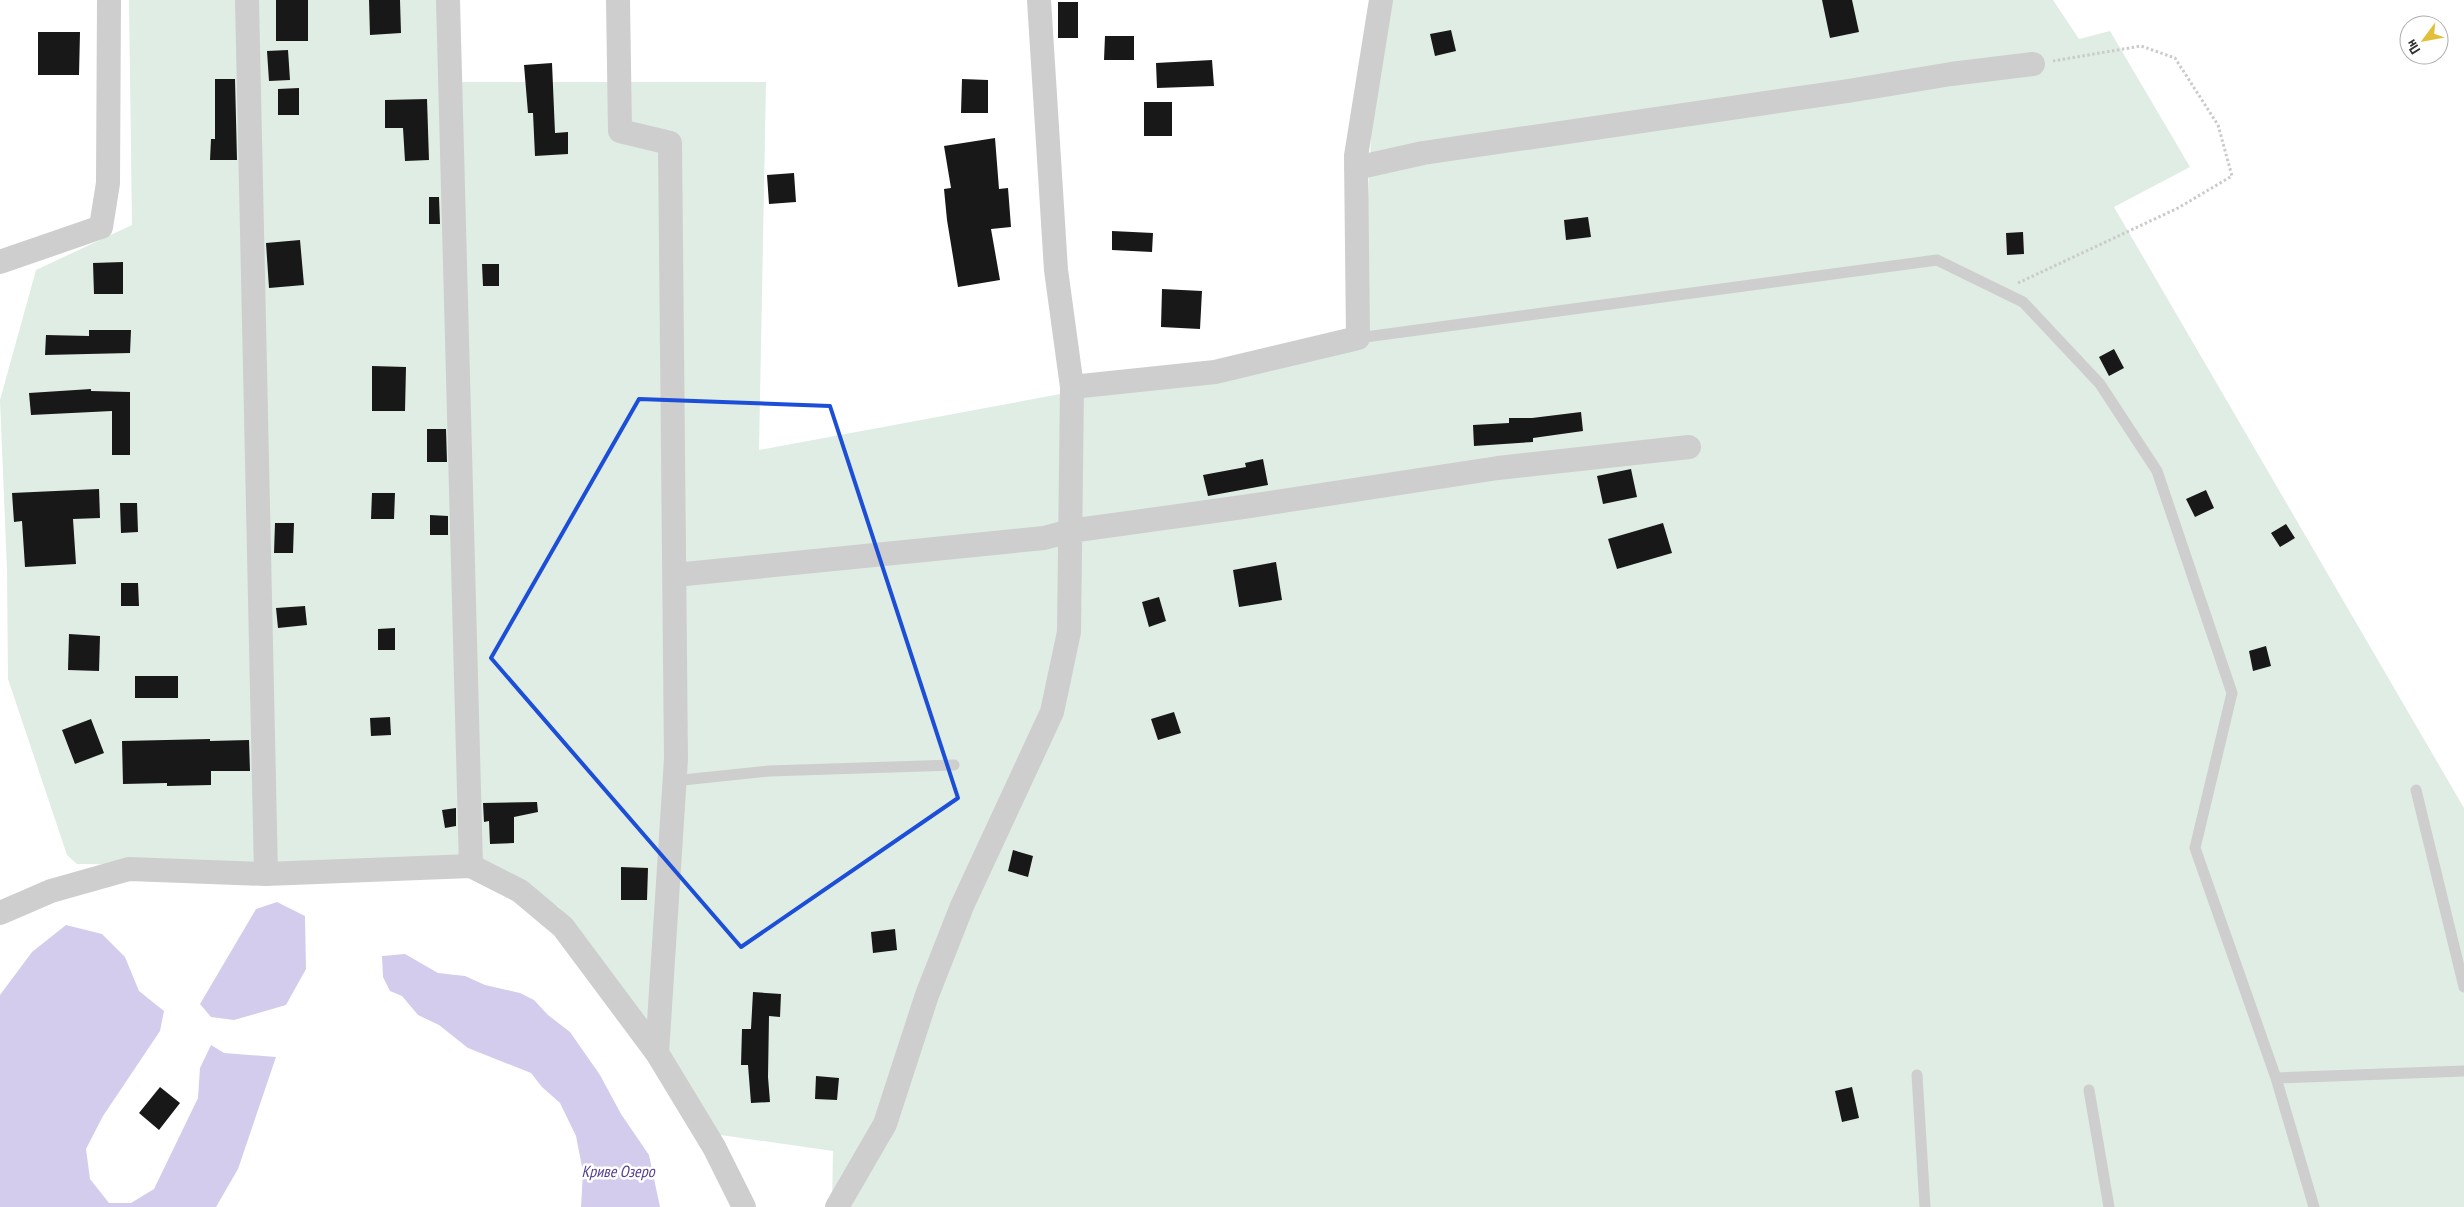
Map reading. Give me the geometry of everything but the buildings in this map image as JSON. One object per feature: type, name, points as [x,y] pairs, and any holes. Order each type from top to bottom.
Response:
[{"type":"street","points":[[0,262],[101,227],[108,183],[109,0]]},
{"type":"street","points":[[248,0],[266,874]]},
{"type":"street","points":[[448,0],[471,866]]},
{"type":"street","points":[[618,0],[620,131],[670,143],[676,759],[673,782],[657,1053]]},
{"type":"street","points":[[837,1207],[884,1124],[927,995],[962,906],[1052,712],[1070,632],[1072,387],[1056,270],[1039,0]]},
{"type":"street","points":[[1072,387],[1215,372],[1358,338],[1356,168],[1381,0]]},
{"type":"street","points":[[1356,168],[1423,153],[1848,91],[1951,74],[2033,64]]},
{"type":"street","points":[[675,575],[1044,538],[1070,531],[1498,468],[1689,447]]},
{"type":"street","points":[[0,913],[50,891],[129,869],[266,874],[471,866],[520,891],[563,927],[657,1053],[714,1148],[744,1207]]},
{"type":"lane","points":[[1358,338],[1937,260],[2023,302],[2100,384],[2157,471],[2232,693],[2196,848],[2276,1078],[2314,1207]]},
{"type":"lane","points":[[673,782],[769,771],[954,765]]},
{"type":"lane","points":[[2416,790],[2464,987]]},
{"type":"lane","points":[[2276,1078],[2464,1071]]},
{"type":"lane","points":[[1917,1075],[1925,1207]]},
{"type":"lane","points":[[2089,1090],[2108,1207]]},
{"type":"path","points":[[2000,291],[2178,208],[2232,176],[2218,125],[2175,58],[2140,46],[2033,64]]},
{"type":"highlighted area","points":[[639,399],[830,406],[958,798],[741,947],[491,658]]},
{"type":"shaded area","points":[[129,0],[441,0],[440,82],[766,82],[759,450],[1351,340],[1362,318],[1378,0],[2053,0],[2079,39],[2110,31],[2190,167],[2114,207],[2464,808],[2464,1207],[832,1207],[833,1151],[714,1134],[559,907],[465,855],[319,867],[77,864],[67,855],[8,679],[7,570],[0,400],[36,270],[132,225]]},
{"type":"water","points":[[277,902],[305,916],[306,969],[286,1005],[234,1020],[211,1017],[200,1004],[256,909]]},
{"type":"water","points":[[66,925],[102,934],[125,957],[139,991],[164,1011],[160,1031],[103,1116],[86,1149],[90,1179],[109,1203],[131,1203],[154,1189],[198,1098],[200,1068],[211,1045],[224,1053],[276,1057],[238,1169],[216,1207],[0,1207],[0,995],[32,952]]},
{"type":"water","name":"Криве Озеро","points":[[405,954],[438,973],[465,976],[485,985],[520,993],[534,1000],[548,1015],[570,1032],[600,1075],[621,1114],[649,1155],[660,1207],[581,1207],[583,1172],[576,1136],[560,1103],[542,1087],[531,1073],[468,1048],[439,1025],[418,1015],[402,996],[390,991],[383,977],[382,956]]}]
